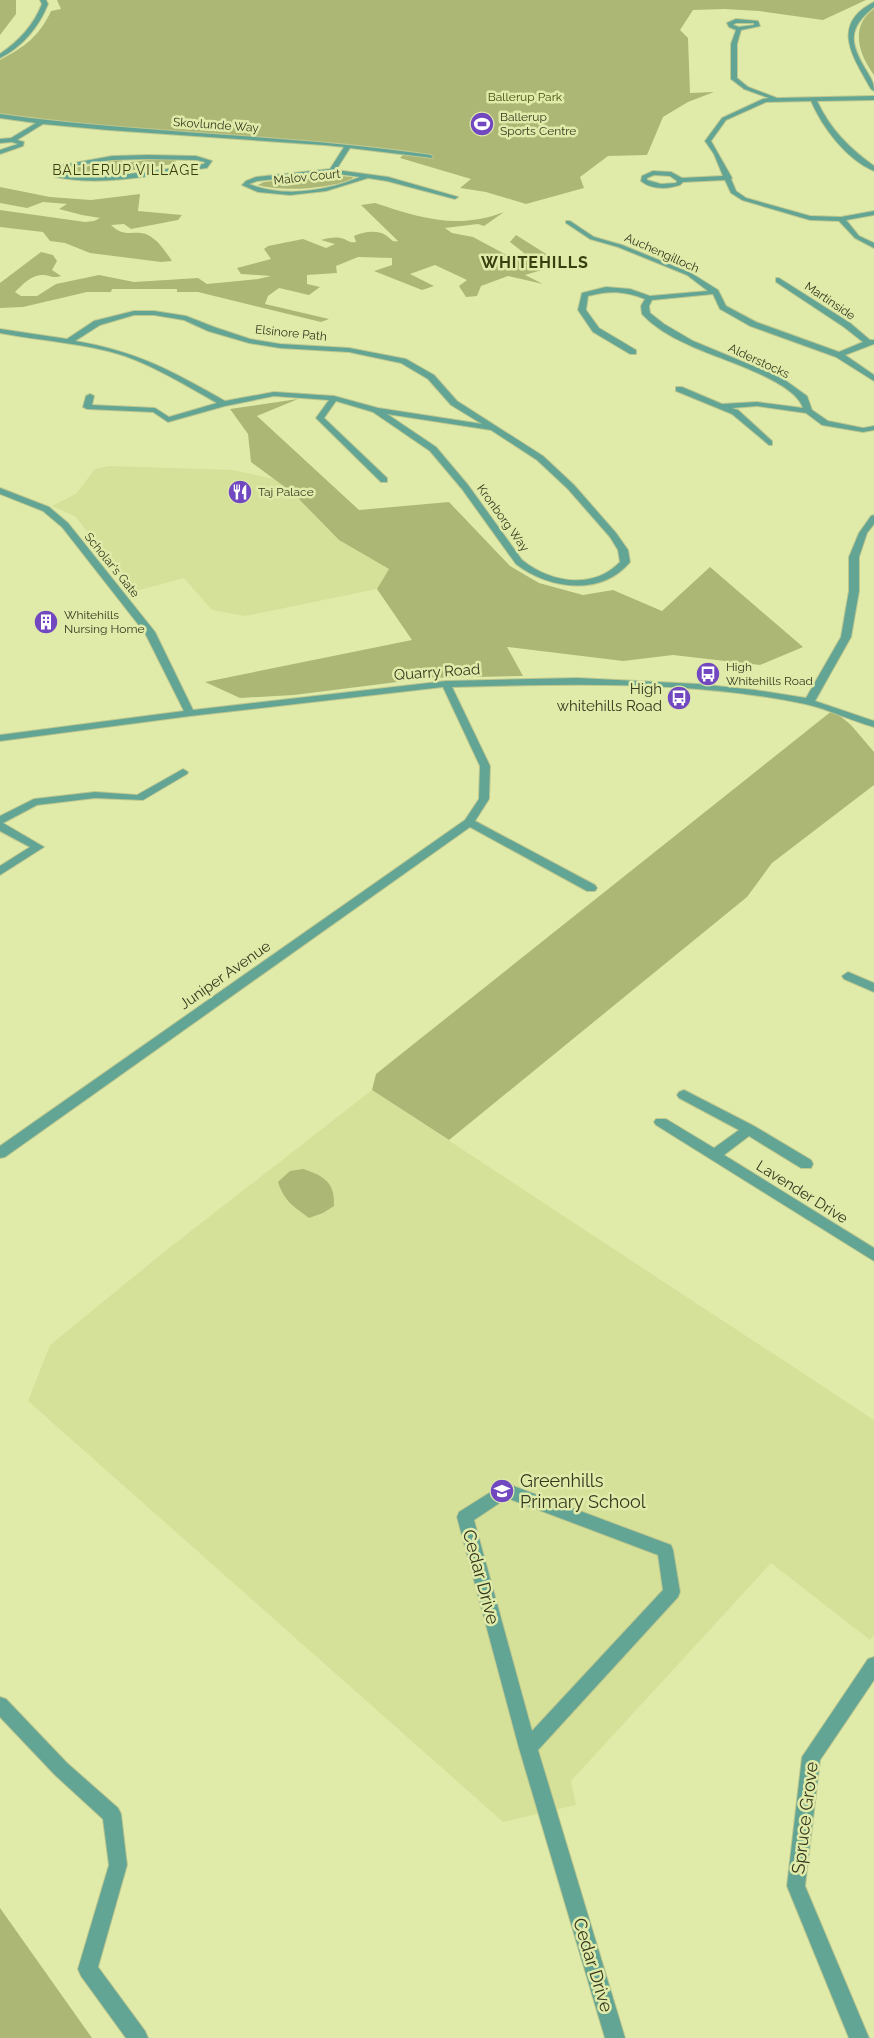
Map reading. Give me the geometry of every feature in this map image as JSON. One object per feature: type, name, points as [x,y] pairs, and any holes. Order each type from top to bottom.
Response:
[{"type":"street","points":[[0,56],[22,41],[40,19],[45,4],[43,0]]},
{"type":"street","points":[[874,4],[860,14],[852,24],[848,34],[851,47],[874,88]]},
{"type":"street","points":[[739,29],[734,44],[734,79],[746,88],[777,98]]},
{"type":"street","points":[[874,98],[777,98],[765,100],[724,119],[708,141],[729,178],[733,192],[744,199],[810,218],[841,219],[874,213]]},
{"type":"street","points":[[813,98],[820,115],[832,134],[874,169]]},
{"type":"street","name":"Skovlunde Way","points":[[0,116],[40,123],[348,146],[431,157]]},
{"type":"street","points":[[12,140],[40,123]]},
{"type":"street","points":[[180,142],[186,135]]},
{"type":"street","points":[[0,141],[12,140],[22,143],[0,152]]},
{"type":"street","name":"Malov Court","points":[[332,171],[348,146]]},
{"type":"street","points":[[170,157],[175,150]]},
{"type":"street","points":[[170,157],[196,158],[209,161],[207,166],[114,179],[77,179],[57,176],[55,167],[112,158],[170,157]]},
{"type":"street","name":"Malov Court","points":[[370,175],[347,184],[297,192],[269,192],[245,186],[248,182],[256,179],[332,171],[370,175],[455,197]]},
{"type":"street","points":[[681,180],[671,174],[659,173],[648,175],[643,179],[646,183],[662,186],[674,185],[681,180],[729,178]]},
{"type":"street","points":[[841,219],[857,237],[874,246]]},
{"type":"street","name":"Auchengilloch","points":[[568,222],[592,238],[620,246],[689,274],[715,292],[723,307],[753,324],[839,355],[874,379]]},
{"type":"street","name":"Martinside","points":[[779,280],[871,342]]},
{"type":"street","points":[[633,352],[596,330],[582,310],[585,295],[606,289],[630,291],[649,298],[715,292]]},
{"type":"street","name":"Alderstocks","points":[[649,298],[645,306],[646,314],[661,326],[690,343],[779,380],[804,398],[808,410],[825,423],[862,430],[874,428]]},
{"type":"street","name":"Elsinore Path","points":[[68,342],[97,323],[134,313],[154,313],[186,318],[211,329],[249,341],[280,346],[350,350],[403,361],[431,378],[454,403],[497,430]]},
{"type":"street","points":[[0,331],[68,342],[124,354],[162,369],[224,404]]},
{"type":"street","points":[[839,355],[871,342]]},
{"type":"street","points":[[679,390],[735,412],[769,443]]},
{"type":"street","name":"Kronborg Way","points":[[90,396],[86,407],[155,410],[168,420],[224,404],[274,394],[334,398],[376,410],[433,449],[466,487],[519,562],[529,572],[558,581],[581,582],[602,578],[622,566],[625,562],[623,550],[613,534],[571,487],[540,458],[497,430]]},
{"type":"street","points":[[334,398],[320,418],[384,480]]},
{"type":"street","points":[[719,406],[757,404],[808,410]]},
{"type":"street","points":[[376,410],[497,430]]},
{"type":"street","name":"Scholar's Gate","points":[[0,491],[46,509],[65,525],[150,632],[190,713]]},
{"type":"street","points":[[809,702],[846,637],[854,591],[854,557],[864,533],[874,518]]},
{"type":"street","name":"Quarry Road","points":[[0,738],[190,713],[446,684],[577,681],[688,686],[755,693],[809,702],[874,724]]},
{"type":"street","name":"Juniper Avenue","points":[[0,1153],[469,822],[484,799],[485,766],[446,684]]},
{"type":"street","points":[[0,821],[34,802],[95,795],[138,798],[183,772]]},
{"type":"street","points":[[469,822],[591,888]]},
{"type":"street","points":[[0,826],[38,847],[0,871]]},
{"type":"street","points":[[848,976],[874,988]]},
{"type":"street","name":"Lavender Drive","points":[[684,1095],[749,1129],[806,1164]]},
{"type":"street","name":"Lavender Drive","points":[[661,1122],[874,1255]]},
{"type":"street","points":[[714,1155],[749,1129]]},
{"type":"street","name":"Cedar Drive","points":[[528,1748],[672,1592],[665,1550],[505,1490],[465,1517],[528,1748],[615,2038]]},
{"type":"street","name":"Spruce Grove","points":[[859,2038],[796,1886],[811,1757],[874,1665]]},
{"type":"street","points":[[0,1705],[61,1769],[112,1814],[118,1865],[88,1969],[138,2038]]},
{"type":"shaded area","points":[[109,466],[233,470],[274,479],[293,493],[339,540],[389,569],[377,589],[245,616],[212,610],[184,578],[132,592],[76,517],[52,506],[76,494],[95,469]]},
{"type":"shaded area","name":"Greenhills Primary School","points":[[372,1090],[874,1420],[874,1635],[870,1640],[771,1563],[571,1781],[576,1805],[503,1822],[28,1401],[50,1345],[164,1252]]},
{"type":"green space","points":[[0,0],[16,0],[16,14],[0,35]]},
{"type":"green space","name":"Ballerup Park","points":[[57,0],[866,0],[823,20],[759,11],[693,10],[680,30],[688,38],[690,93],[714,92],[688,102],[663,117],[647,155],[608,156],[580,177],[584,188],[526,204],[486,192],[460,188],[471,179],[400,158],[407,151],[305,141],[153,131],[0,114],[0,60],[16,51],[36,35],[51,11],[61,9]]},
{"type":"green space","points":[[874,9],[874,75],[864,59],[859,41],[859,32],[866,16]]},
{"type":"green space","points":[[172,159],[176,161],[174,164],[100,174],[59,171],[68,165],[80,167],[121,160],[123,163]]},
{"type":"green space","points":[[329,175],[353,177],[342,182],[318,187],[292,189],[258,185],[264,182]]},
{"type":"green space","points":[[0,187],[50,197],[91,200],[140,194],[138,211],[182,215],[178,220],[131,229],[124,224],[111,225],[121,232],[143,233],[152,237],[172,261],[161,262],[90,253],[65,243],[50,241],[43,232],[0,227],[0,210],[85,222],[100,218],[59,209],[67,204],[43,202],[27,208],[0,203]]},
{"type":"green space","points":[[375,203],[439,220],[470,220],[504,212],[484,226],[478,224],[445,228],[452,233],[473,237],[514,259],[523,259],[524,253],[510,242],[516,235],[562,264],[525,275],[543,284],[508,276],[481,286],[477,296],[466,297],[459,286],[467,280],[435,265],[410,274],[434,286],[422,290],[374,271],[392,265],[392,258],[358,257],[336,266],[337,273],[307,275],[307,284],[320,287],[309,295],[279,288],[268,296],[265,304],[329,319],[321,322],[198,292],[177,292],[177,289],[112,289],[111,292],[87,292],[23,307],[0,308],[0,283],[41,252],[53,255],[57,261],[52,270],[61,276],[38,275],[34,277],[15,292],[21,296],[37,296],[56,284],[99,275],[134,282],[198,278],[207,284],[258,279],[271,276],[241,274],[237,268],[271,259],[264,249],[268,246],[303,239],[326,248],[335,244],[321,240],[338,238],[356,242],[354,236],[370,232],[379,232],[393,241],[398,241],[361,205]]},
{"type":"green space","points":[[298,399],[257,416],[359,510],[449,502],[510,566],[539,583],[583,595],[613,590],[662,611],[710,567],[803,647],[760,665],[673,655],[623,661],[507,647],[523,676],[429,678],[294,695],[240,698],[205,682],[412,640],[377,589],[389,569],[339,540],[293,493],[251,462],[248,434],[230,409]]},
{"type":"green space","points":[[833,710],[851,725],[874,752],[874,785],[772,863],[747,897],[449,1140],[372,1090],[376,1074]]},
{"type":"green space","points":[[303,1169],[317,1174],[327,1181],[333,1191],[334,1198],[334,1206],[323,1213],[309,1218],[286,1199],[278,1182],[290,1171]]},
{"type":"green space","points":[[0,1908],[92,2038],[0,2038]]},
{"type":"place","name":"Ballerup Sports Centre","points":[[482,124]]},
{"type":"place","name":"Taj Palace","points":[[240,492]]},
{"type":"place","name":"Whitehills Nursing Home","points":[[46,622]]},
{"type":"place","name":"High Whitehills Road","points":[[708,674]]},
{"type":"place","name":"High whitehills Road","points":[[679,698]]},
{"type":"place","name":"Greenhills Primary School","points":[[502,1491]]},
{"type":"district","name":"BALLERUP VILLAGE","points":[[126,170]]},
{"type":"district","name":"WHITEHILLS","points":[[535,262]]}]
